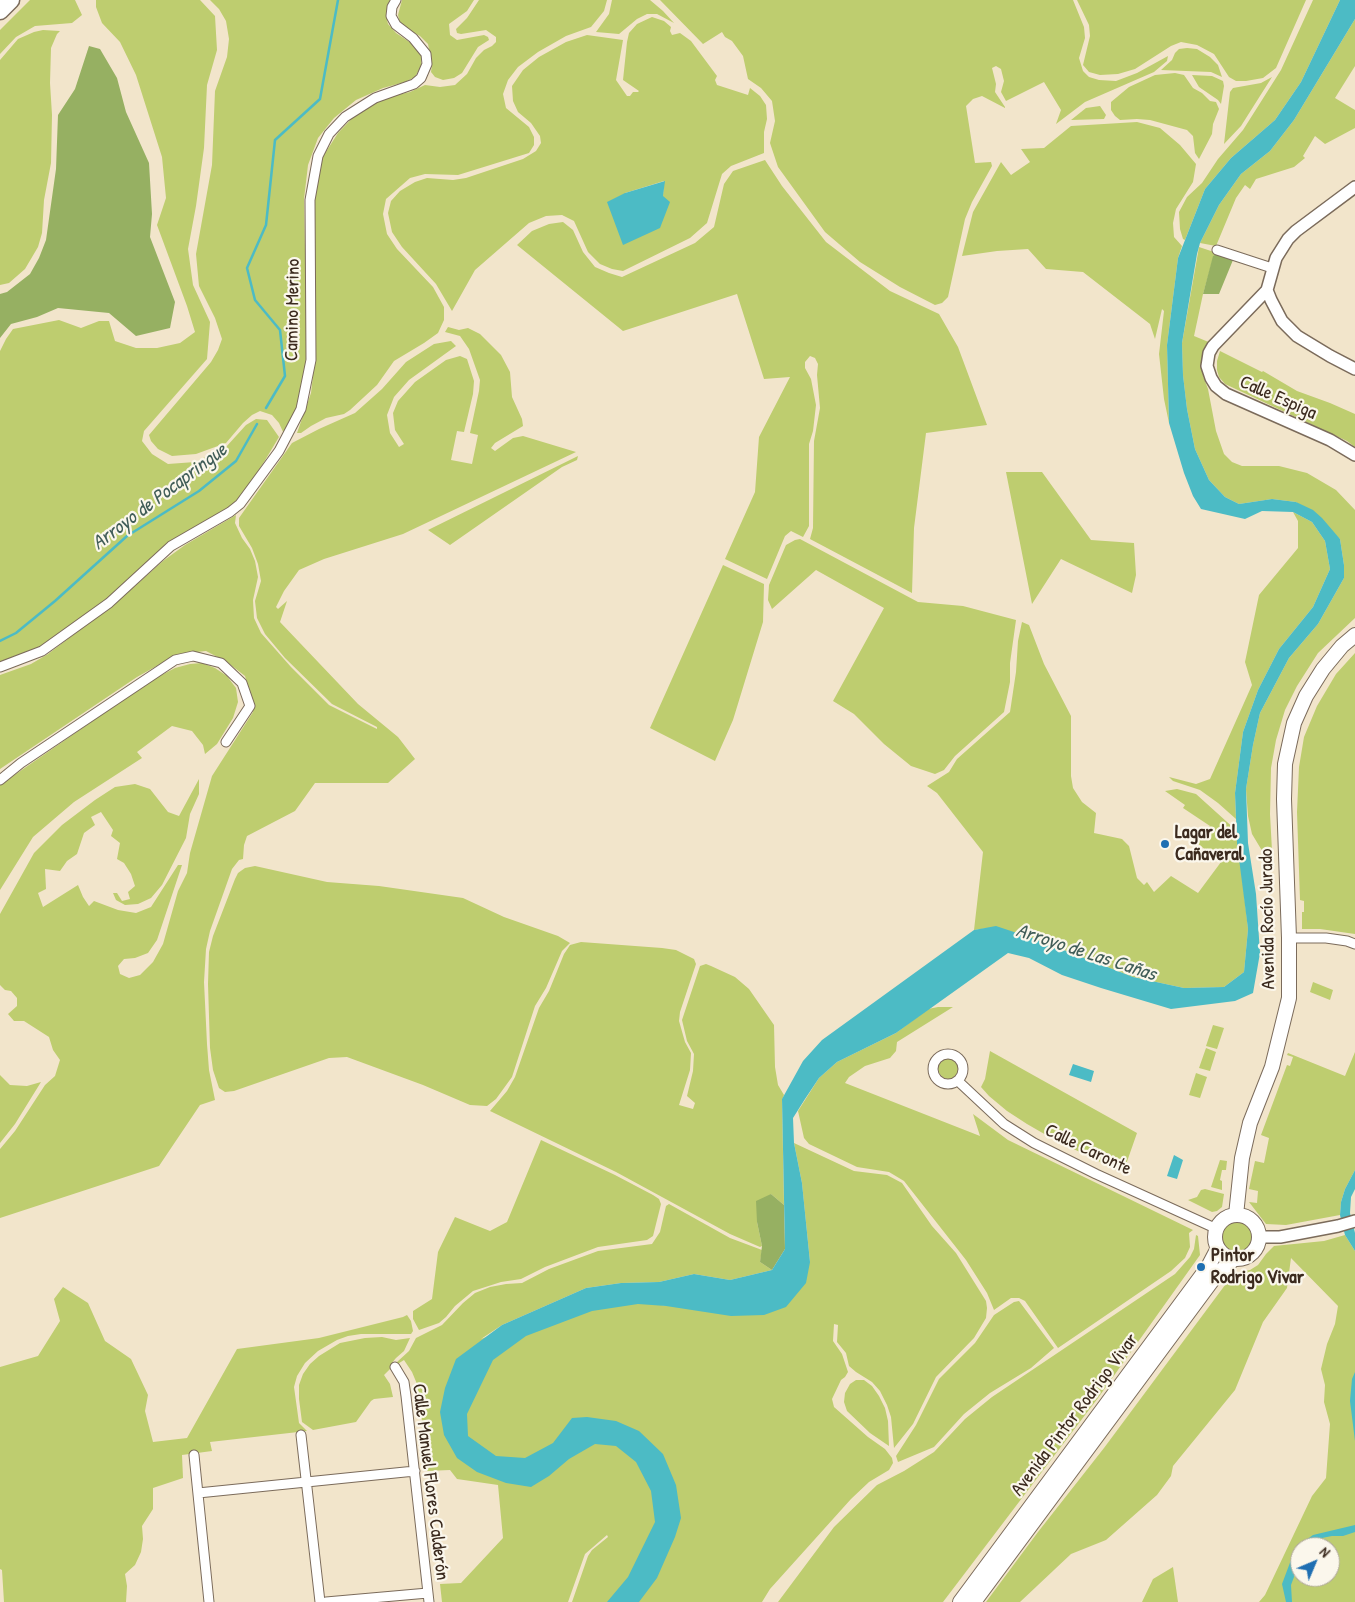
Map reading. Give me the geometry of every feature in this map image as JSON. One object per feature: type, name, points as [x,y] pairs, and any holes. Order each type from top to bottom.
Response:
[{"type":"highway","points":[[0,11],[11,0]]},
{"type":"main road","name":"Avenida Rocío Jurado","points":[[1236,1215],[1244,1149],[1250,1123],[1272,1067],[1289,998],[1289,938],[1284,799],[1285,764],[1294,724],[1306,696],[1323,669],[1342,646],[1355,635]]},
{"type":"main road","points":[[1236,1215],[1250,1219],[1258,1230],[1260,1237],[1258,1246],[1252,1254],[1244,1258],[1234,1259],[1225,1255],[1218,1248],[1216,1235],[1221,1222],[1228,1217],[1236,1215]]},
{"type":"main road","name":"Avenida Pintor Rodrigo Vivar","points":[[960,1602],[1208,1267],[1218,1248]]},
{"type":"main road","name":"Avenida Pintor Rodrigo Vivar","points":[[974,1602],[1217,1274],[1234,1259]]},
{"type":"street","name":"Camino Merino","points":[[0,667],[42,651],[109,603],[171,546],[230,512],[240,504],[279,451],[301,409],[311,360],[310,200],[318,156],[329,134],[345,117],[375,98],[414,84],[421,78],[427,64],[426,54],[413,38],[396,26],[391,16],[392,7],[396,0]]},
{"type":"street","points":[[1355,187],[1288,239],[1272,268],[1268,290],[1282,321],[1297,336],[1355,369]]},
{"type":"street","points":[[1216,250],[1272,268]]},
{"type":"street","name":"Calle Espiga","points":[[1268,290],[1213,346],[1209,354],[1208,366],[1211,378],[1216,386],[1226,394],[1330,440],[1355,455]]},
{"type":"street","points":[[0,780],[29,758],[174,660],[193,656],[221,664],[242,683],[250,706],[226,742]]},
{"type":"street","points":[[1289,938],[1326,938],[1355,944]]},
{"type":"street","name":"Calle Caronte","points":[[958,1081],[1004,1124],[1034,1143],[1096,1174],[1217,1229]]},
{"type":"street","points":[[1260,1237],[1280,1237],[1355,1222]]},
{"type":"street","name":"Calle Manuel Flores Calderón","points":[[395,1367],[404,1382],[428,1597]]},
{"type":"street","points":[[301,1435],[320,1602]]},
{"type":"street","points":[[194,1455],[210,1602]]},
{"type":"street","points":[[198,1493],[415,1470]]},
{"type":"street","points":[[326,1602],[428,1597]]},
{"type":"green space","points":[[30,0],[75,0],[82,15],[72,23],[35,26],[16,37],[0,54],[0,30]]},
{"type":"green space","points":[[96,0],[200,0],[215,16],[217,50],[207,85],[204,148],[188,249],[193,285],[210,322],[207,359],[144,431],[142,441],[152,454],[168,464],[195,462],[226,447],[246,425],[256,419],[267,420],[279,437],[241,497],[230,507],[170,543],[98,607],[53,639],[28,654],[0,662],[0,351],[6,339],[13,329],[59,320],[81,328],[99,321],[109,321],[115,341],[136,348],[157,348],[180,343],[195,332],[157,225],[166,198],[162,157],[136,75],[120,42],[102,23],[96,7]]},
{"type":"green space","points":[[210,0],[390,0],[386,15],[388,24],[396,33],[417,47],[421,56],[421,66],[415,77],[356,100],[334,118],[318,138],[308,165],[304,199],[307,349],[303,389],[296,413],[284,434],[279,423],[272,415],[260,411],[243,423],[226,443],[196,454],[172,456],[158,449],[151,441],[149,435],[211,362],[222,339],[215,318],[199,286],[196,254],[212,165],[215,91],[227,57],[229,39],[226,21],[219,9]]},
{"type":"green space","points":[[402,0],[474,0],[467,11],[449,24],[450,35],[457,40],[484,35],[489,40],[478,47],[462,73],[454,78],[443,80],[435,77],[431,72],[432,65],[428,44],[420,36],[400,23],[398,15]]},
{"type":"green space","points":[[479,0],[607,0],[604,11],[591,27],[566,36],[538,52],[518,67],[508,80],[503,94],[506,108],[529,127],[534,137],[534,145],[529,153],[458,175],[425,174],[410,178],[386,199],[383,214],[387,234],[397,249],[433,287],[444,307],[444,320],[438,333],[394,361],[377,385],[350,410],[344,414],[326,418],[301,433],[297,433],[311,393],[314,367],[313,213],[315,183],[322,158],[338,133],[359,111],[388,97],[410,92],[425,85],[440,87],[455,85],[467,74],[476,58],[496,42],[496,37],[486,30],[457,33],[456,29],[467,18]]},
{"type":"green space","points":[[612,0],[650,0],[674,23],[657,14],[647,14],[637,19],[619,34],[596,32],[609,14]]},
{"type":"green space","points":[[660,0],[1073,0],[1084,27],[1085,38],[1079,58],[1083,71],[1089,77],[1099,80],[1116,81],[1137,73],[1168,56],[1167,61],[1154,72],[1085,102],[1056,124],[1061,110],[1044,82],[1006,101],[1001,92],[1004,81],[1001,69],[996,66],[992,68],[996,84],[995,92],[1005,108],[982,96],[973,99],[966,106],[975,163],[991,162],[992,166],[965,219],[948,297],[942,303],[935,305],[900,287],[860,262],[825,232],[778,167],[770,143],[775,121],[772,101],[761,88],[748,79],[743,56],[732,41],[725,37],[722,32],[703,44]]},
{"type":"green space","points":[[1077,0],[1306,0],[1276,68],[1263,78],[1236,81],[1229,77],[1214,54],[1197,45],[1181,42],[1171,46],[1135,69],[1118,74],[1100,75],[1089,72],[1083,65],[1090,36],[1089,25]]},
{"type":"green space","points":[[1313,0],[1340,0],[1301,82],[1275,120],[1231,158],[1205,189],[1185,240],[1183,239],[1180,229],[1179,212],[1187,197],[1202,183],[1218,159],[1243,130],[1281,70]]},
{"type":"green space","points":[[652,17],[664,21],[671,27],[672,35],[680,33],[691,41],[717,76],[715,80],[717,85],[748,95],[750,88],[760,96],[766,105],[767,119],[764,132],[764,153],[731,166],[722,174],[707,223],[690,238],[623,271],[600,264],[588,252],[574,221],[562,215],[546,216],[529,223],[475,270],[452,311],[436,284],[402,247],[392,232],[388,213],[391,201],[400,191],[415,182],[427,178],[453,180],[466,178],[523,159],[536,151],[541,143],[540,136],[531,123],[518,112],[513,101],[512,86],[523,70],[539,57],[566,42],[587,35],[623,40],[616,80],[627,96],[630,96],[633,92],[638,92],[623,80],[629,33],[637,24]],"holes":[[[664,181],[663,196],[625,193]]]},
{"type":"green space","points":[[1355,19],[1355,66],[1335,98],[1355,110],[1355,128],[1325,144],[1315,136],[1303,156],[1305,158],[1294,167],[1256,179],[1250,189],[1245,185],[1236,198],[1216,246],[1200,243],[1219,205],[1241,174],[1270,151],[1294,120]]},
{"type":"green space","points":[[43,30],[60,31],[51,48],[51,163],[44,200],[42,233],[38,247],[25,269],[9,283],[0,285],[0,60],[18,39]]},
{"type":"green space","points":[[89,46],[100,49],[117,78],[126,112],[149,163],[152,214],[150,237],[175,302],[170,328],[136,336],[109,313],[58,308],[37,317],[11,324],[0,338],[0,294],[7,292],[30,274],[46,240],[56,169],[58,115],[75,89]]},
{"type":"green space","points":[[1179,49],[1197,49],[1210,57],[1218,65],[1222,77],[1211,72],[1161,70],[1172,60]]},
{"type":"green space","points":[[1175,73],[1184,75],[1193,88],[1210,101],[1216,102],[1219,109],[1213,124],[1212,134],[1199,159],[1195,153],[1193,136],[1187,130],[1150,120],[1120,120],[1111,110],[1111,102],[1129,87],[1155,75]]},
{"type":"green space","points":[[1192,75],[1212,76],[1223,81],[1221,104],[1199,87]]},
{"type":"green space","points":[[1272,77],[1241,126],[1224,144],[1230,92],[1233,88],[1261,83]]},
{"type":"green space","points":[[1100,106],[1106,115],[1104,119],[1071,120],[1086,108]]},
{"type":"green space","points":[[1137,122],[1160,128],[1180,145],[1196,164],[1193,182],[1176,209],[1173,223],[1174,237],[1182,246],[1178,258],[1167,345],[1169,423],[1164,399],[1159,354],[1164,311],[1162,309],[1155,339],[1150,324],[1083,272],[1046,269],[1028,249],[962,256],[973,212],[1001,162],[1011,175],[1030,162],[1021,149],[1044,148],[1071,126]]},
{"type":"green space","points":[[765,160],[782,186],[826,242],[890,291],[939,314],[958,347],[987,425],[926,433],[914,528],[912,593],[810,539],[813,528],[814,441],[820,408],[818,364],[815,358],[810,356],[805,362],[805,368],[811,379],[816,405],[813,431],[809,444],[809,526],[803,537],[791,531],[785,536],[767,579],[725,559],[755,492],[759,437],[790,377],[764,379],[737,294],[623,331],[517,245],[532,231],[549,224],[563,222],[573,230],[583,252],[595,267],[622,277],[695,243],[714,227],[724,184],[733,171]]},
{"type":"green space","points":[[1199,247],[1216,254],[1214,255],[1203,294],[1194,336],[1211,343],[1202,361],[1203,376],[1208,389],[1216,431],[1224,454],[1232,462],[1242,466],[1279,466],[1307,473],[1336,490],[1355,510],[1355,618],[1318,653],[1297,686],[1285,710],[1276,740],[1271,768],[1270,814],[1273,869],[1252,834],[1248,816],[1246,789],[1260,713],[1289,658],[1318,624],[1344,578],[1344,565],[1340,539],[1296,502],[1272,499],[1239,504],[1225,497],[1209,480],[1195,449],[1183,375],[1182,343]]},
{"type":"green space","points":[[1216,254],[1233,260],[1219,294],[1203,294],[1213,256]]},
{"type":"green space","points":[[448,327],[459,330],[468,328],[480,334],[501,355],[510,372],[512,397],[522,419],[523,426],[495,443],[491,448],[495,451],[513,438],[523,436],[576,452],[403,534],[324,559],[299,570],[284,591],[276,607],[278,609],[287,601],[280,622],[358,704],[398,737],[415,759],[388,783],[315,783],[295,811],[247,836],[243,859],[239,860],[232,869],[210,931],[206,949],[204,982],[207,1044],[209,1070],[215,1100],[200,1105],[159,1166],[0,1218],[0,1149],[15,1131],[45,1085],[55,1076],[60,1060],[53,1050],[49,1037],[24,1021],[14,1021],[8,1014],[17,1006],[17,998],[11,991],[5,990],[0,985],[0,914],[34,853],[62,825],[95,800],[115,787],[135,784],[150,789],[168,812],[179,816],[199,779],[199,794],[190,814],[186,838],[162,885],[151,898],[138,904],[125,905],[116,900],[113,893],[117,893],[122,901],[130,899],[128,892],[135,886],[131,874],[124,863],[117,859],[120,843],[111,836],[113,830],[101,812],[91,817],[95,825],[84,833],[77,854],[67,861],[60,871],[45,869],[46,889],[38,893],[43,907],[78,885],[89,906],[94,901],[118,910],[136,913],[151,907],[178,865],[182,865],[157,940],[148,953],[135,958],[124,959],[118,966],[120,974],[129,978],[140,975],[153,962],[163,944],[178,891],[187,873],[190,853],[212,776],[253,712],[252,699],[245,676],[227,662],[206,651],[178,654],[137,677],[0,769],[0,675],[31,664],[48,654],[118,601],[163,561],[185,545],[236,515],[235,523],[255,561],[258,577],[253,600],[254,618],[261,633],[291,667],[329,705],[377,729],[377,727],[332,704],[285,658],[265,634],[257,618],[255,601],[261,581],[258,564],[252,548],[239,526],[239,518],[292,443],[355,413],[382,389],[406,362],[434,344],[451,341],[456,346],[409,380],[394,397],[387,415],[390,433],[399,447],[404,444],[395,430],[393,413],[398,401],[415,382],[446,360],[460,356],[467,359],[474,381],[473,394],[464,432],[457,431],[451,460],[472,464],[478,435],[470,433],[480,380],[469,349],[460,336],[445,332]]},
{"type":"green space","points":[[1220,351],[1263,371],[1297,391],[1355,414],[1355,447],[1347,441],[1225,384],[1219,377],[1217,370]]},
{"type":"green space","points":[[578,456],[577,460],[562,467],[450,545],[428,530]]},
{"type":"green space","points":[[1006,472],[1042,472],[1091,540],[1134,543],[1136,575],[1132,593],[1061,559],[1032,604]]},
{"type":"green space","points":[[1293,512],[1312,522],[1325,541],[1330,569],[1313,607],[1279,649],[1258,690],[1243,732],[1235,793],[1236,819],[1200,790],[1173,781],[1169,777],[1196,784],[1210,779],[1252,685],[1245,662],[1259,595],[1298,548],[1298,521]]},
{"type":"green space","points":[[800,539],[918,602],[963,606],[1016,620],[1010,663],[1010,682],[1004,712],[955,756],[944,770],[935,774],[911,766],[884,744],[854,714],[833,701],[884,608],[816,570],[772,609],[768,600],[769,585],[786,545]]},
{"type":"green space","points":[[723,565],[764,584],[763,622],[733,720],[715,761],[650,728]]},
{"type":"green space","points":[[1022,622],[1029,625],[1044,664],[1071,716],[1071,776],[1073,788],[1082,802],[1096,813],[1094,833],[1122,839],[1129,846],[1137,878],[1144,885],[1147,882],[1154,892],[1171,876],[1198,893],[1221,862],[1197,843],[1210,826],[1183,808],[1185,805],[1165,791],[1177,789],[1196,794],[1237,831],[1248,929],[1244,972],[1224,987],[1184,988],[1133,977],[1038,940],[996,927],[974,930],[983,852],[937,793],[927,786],[949,772],[957,759],[1010,712]]},
{"type":"green space","points":[[1355,653],[1355,934],[1320,929],[1302,929],[1304,901],[1300,900],[1297,812],[1299,767],[1304,737],[1317,706],[1336,674]]},
{"type":"green space","points":[[202,663],[215,668],[227,676],[236,688],[238,702],[233,718],[217,744],[205,754],[203,745],[192,731],[172,726],[137,752],[142,758],[74,802],[33,837],[0,890],[0,785],[152,680],[175,668]]},
{"type":"green space","points":[[255,866],[327,882],[379,886],[463,898],[504,917],[558,936],[570,943],[562,951],[546,988],[535,1006],[512,1077],[496,1099],[487,1106],[470,1105],[423,1085],[347,1057],[329,1058],[234,1091],[225,1092],[219,1088],[213,1070],[210,1048],[209,952],[213,936],[238,873],[245,868]]},
{"type":"green space","points":[[581,942],[676,950],[694,959],[696,964],[680,1012],[679,1021],[685,1042],[691,1053],[690,1070],[679,1105],[693,1109],[695,1103],[687,1096],[693,1071],[694,1054],[687,1041],[682,1020],[700,966],[706,964],[735,977],[749,989],[774,1025],[775,1067],[778,1085],[784,1095],[782,1100],[784,1205],[771,1194],[757,1222],[762,1246],[760,1247],[730,1234],[616,1172],[490,1111],[507,1091],[515,1077],[539,1008],[549,991],[564,954],[570,945]]},
{"type":"green space","points":[[1313,982],[1333,990],[1330,1000],[1310,992]]},
{"type":"green space","points":[[953,1007],[897,1042],[896,1051],[890,1058],[865,1066],[849,1077],[845,1083],[980,1136],[973,1114],[1008,1140],[1193,1230],[1189,1233],[1190,1247],[1185,1258],[1171,1271],[1058,1348],[1025,1301],[1019,1298],[1011,1298],[994,1310],[987,1293],[966,1260],[904,1181],[889,1172],[857,1167],[809,1144],[804,1138],[798,1111],[819,1078],[837,1062],[896,1033],[928,1009]]},
{"type":"green space","points":[[1213,1025],[1224,1028],[1217,1049],[1206,1046]]},
{"type":"green space","points":[[1206,1048],[1216,1052],[1210,1071],[1199,1068]]},
{"type":"green space","points":[[990,1051],[1137,1133],[1123,1173],[1053,1139],[1007,1111],[989,1096],[981,1087],[985,1079]]},
{"type":"green space","points":[[1355,1052],[1355,1170],[1345,1189],[1340,1215],[1286,1225],[1266,1224],[1249,1202],[1257,1203],[1258,1191],[1249,1189],[1255,1161],[1264,1163],[1269,1138],[1261,1135],[1287,1065],[1290,1066],[1293,1057],[1287,1055],[1288,1053],[1345,1076]]},
{"type":"green space","points":[[949,1057],[957,1060],[960,1068],[957,1076],[949,1079],[941,1076],[938,1068],[941,1060]]},
{"type":"green space","points":[[1196,1073],[1207,1077],[1200,1098],[1189,1095]]},
{"type":"green space","points":[[0,1075],[10,1085],[27,1086],[41,1082],[15,1124],[0,1143]]},
{"type":"green space","points":[[541,1140],[615,1175],[659,1199],[661,1204],[653,1236],[647,1240],[598,1247],[545,1267],[521,1279],[501,1282],[473,1291],[439,1323],[419,1330],[413,1319],[413,1311],[432,1299],[438,1252],[455,1217],[490,1231],[507,1222]]},
{"type":"green space","points":[[794,1143],[854,1171],[887,1175],[902,1183],[932,1226],[956,1253],[986,1301],[986,1318],[974,1338],[936,1377],[913,1424],[894,1448],[891,1417],[887,1405],[880,1391],[872,1382],[849,1366],[846,1353],[837,1342],[838,1325],[834,1324],[833,1341],[842,1354],[848,1372],[841,1380],[832,1399],[834,1407],[868,1437],[885,1449],[892,1458],[893,1463],[889,1470],[869,1482],[851,1499],[770,1589],[762,1602],[572,1602],[588,1556],[592,1550],[608,1537],[607,1535],[585,1554],[568,1602],[442,1602],[440,1584],[461,1583],[503,1538],[498,1485],[457,1479],[450,1470],[426,1471],[421,1410],[424,1410],[423,1403],[420,1403],[417,1384],[412,1372],[404,1360],[396,1365],[397,1362],[409,1351],[416,1338],[442,1325],[475,1293],[490,1287],[522,1283],[549,1269],[598,1251],[652,1244],[660,1232],[666,1206],[669,1204],[730,1238],[762,1250],[760,1262],[772,1270],[730,1280],[694,1274],[659,1282],[621,1283],[586,1288],[502,1325],[481,1339],[600,1293],[666,1306],[810,1262],[802,1183]]},
{"type":"green space","points":[[1220,1160],[1227,1161],[1226,1170],[1222,1170],[1220,1180],[1222,1181],[1222,1190],[1211,1187]]},
{"type":"green space","points":[[1205,1189],[1224,1194],[1222,1207],[1217,1211],[1212,1212],[1188,1200],[1197,1197],[1201,1190]]},
{"type":"green space","points":[[771,1194],[784,1205],[785,1249],[772,1270],[760,1262],[762,1246],[757,1222],[756,1201]]},
{"type":"green space","points":[[1237,1221],[1249,1225],[1253,1237],[1249,1249],[1237,1253],[1225,1249],[1221,1237],[1225,1225]]},
{"type":"green space","points":[[1196,1235],[1198,1236],[1200,1255],[1098,1398],[943,1602],[778,1602],[834,1527],[877,1485],[934,1452],[965,1419],[992,1397],[1175,1274],[1190,1257],[1194,1249]]},
{"type":"green space","points":[[1345,1235],[1355,1251],[1355,1602],[1259,1602],[1265,1595],[1290,1542],[1290,1587],[1340,1587],[1340,1537],[1293,1537],[1312,1496],[1326,1478],[1330,1424],[1324,1402],[1325,1385],[1321,1369],[1327,1344],[1335,1324],[1338,1306],[1291,1258],[1287,1288],[1263,1322],[1235,1390],[1173,1466],[1171,1476],[1157,1495],[1106,1540],[1071,1554],[1020,1602],[986,1602],[1104,1448],[1231,1277],[1258,1265],[1274,1246],[1324,1241]]},
{"type":"green space","points":[[63,1287],[88,1303],[105,1341],[131,1359],[148,1395],[145,1411],[153,1442],[187,1438],[237,1349],[319,1338],[407,1315],[411,1321],[413,1331],[411,1334],[361,1334],[348,1336],[318,1351],[305,1363],[297,1376],[294,1387],[299,1423],[307,1431],[210,1442],[212,1451],[182,1455],[183,1478],[153,1488],[153,1509],[142,1526],[141,1552],[135,1565],[125,1574],[127,1586],[126,1602],[4,1602],[2,1570],[0,1569],[0,1367],[38,1356],[60,1321],[54,1299]]},
{"type":"green space","points":[[1019,1301],[1054,1348],[1031,1368],[990,1393],[964,1414],[934,1447],[898,1462],[896,1456],[916,1425],[939,1379],[975,1343],[994,1315],[1014,1302]]},
{"type":"green space","points":[[382,1337],[396,1340],[410,1338],[404,1351],[391,1364],[391,1368],[384,1375],[390,1384],[393,1397],[371,1401],[356,1422],[313,1430],[302,1422],[299,1385],[303,1374],[310,1364],[340,1343]]},
{"type":"green space","points":[[856,1380],[864,1380],[872,1386],[885,1408],[888,1421],[889,1446],[870,1433],[847,1411],[844,1402],[845,1393],[850,1384]]},
{"type":"green space","points":[[1173,1567],[1178,1602],[1142,1602],[1153,1579]]},
{"type":"water","points":[[1340,0],[1355,0],[1355,19],[1294,120],[1270,151],[1241,174],[1219,205],[1200,243],[1182,343],[1187,409],[1195,449],[1209,480],[1225,497],[1239,504],[1272,499],[1296,502],[1313,510],[1340,539],[1344,565],[1344,578],[1318,624],[1289,658],[1260,713],[1253,745],[1246,789],[1248,843],[1256,894],[1260,953],[1253,993],[1235,1001],[1171,1009],[1062,975],[1029,958],[1008,953],[896,1033],[837,1062],[819,1078],[793,1118],[794,1143],[802,1183],[810,1262],[806,1283],[786,1307],[764,1315],[731,1316],[666,1306],[638,1304],[592,1311],[526,1336],[493,1360],[467,1414],[468,1436],[496,1456],[525,1458],[553,1443],[572,1418],[587,1417],[616,1421],[639,1431],[663,1454],[676,1485],[681,1518],[675,1537],[657,1578],[639,1602],[607,1602],[628,1577],[655,1522],[651,1491],[636,1462],[616,1446],[595,1444],[569,1459],[549,1476],[531,1487],[506,1483],[477,1472],[457,1458],[444,1435],[440,1412],[445,1388],[456,1359],[502,1325],[586,1288],[621,1283],[659,1282],[694,1274],[730,1280],[772,1270],[785,1249],[782,1099],[803,1061],[822,1040],[974,930],[996,926],[1038,940],[1133,977],[1184,988],[1224,987],[1244,972],[1248,929],[1237,843],[1235,793],[1243,732],[1258,690],[1279,649],[1313,607],[1330,569],[1325,541],[1312,522],[1293,512],[1262,511],[1245,519],[1201,509],[1193,496],[1184,473],[1169,423],[1167,345],[1178,258],[1205,189],[1231,158],[1275,120],[1301,82]]},
{"type":"water","points":[[665,181],[663,196],[670,202],[660,228],[623,245],[607,202],[625,193]]},
{"type":"water","points":[[1073,1064],[1094,1071],[1091,1082],[1069,1075]]},
{"type":"water","points":[[1174,1155],[1183,1160],[1177,1179],[1167,1176]]},
{"type":"water","points":[[1355,1170],[1355,1189],[1351,1197],[1350,1213],[1355,1233],[1355,1251],[1345,1235],[1340,1215],[1345,1189]]},
{"type":"water","points":[[1355,1372],[1355,1441],[1350,1401],[1352,1379]]},
{"type":"water","points":[[1355,1525],[1355,1532],[1343,1536],[1310,1537]]},
{"type":"water","points":[[1290,1563],[1292,1602],[1286,1602],[1282,1584]]},
{"type":"waterway","name":"Arroyo de Pocapringue","points":[[266,408],[285,376],[280,330],[255,300],[247,268],[266,225],[275,140],[320,99],[338,0]]},
{"type":"waterway","name":"Arroyo de Pocapringue","points":[[0,641],[16,633],[55,601],[127,536],[199,491],[236,461],[257,424]]},
{"type":"place","name":"Lagar del Cañaveral","points":[[1165,844]]},
{"type":"place","name":"Pintor Rodrigo Vivar","points":[[1201,1267]]},
{"type":"water label","name":"Arroyo de Las Cañas","points":[[1086,953]]}]
